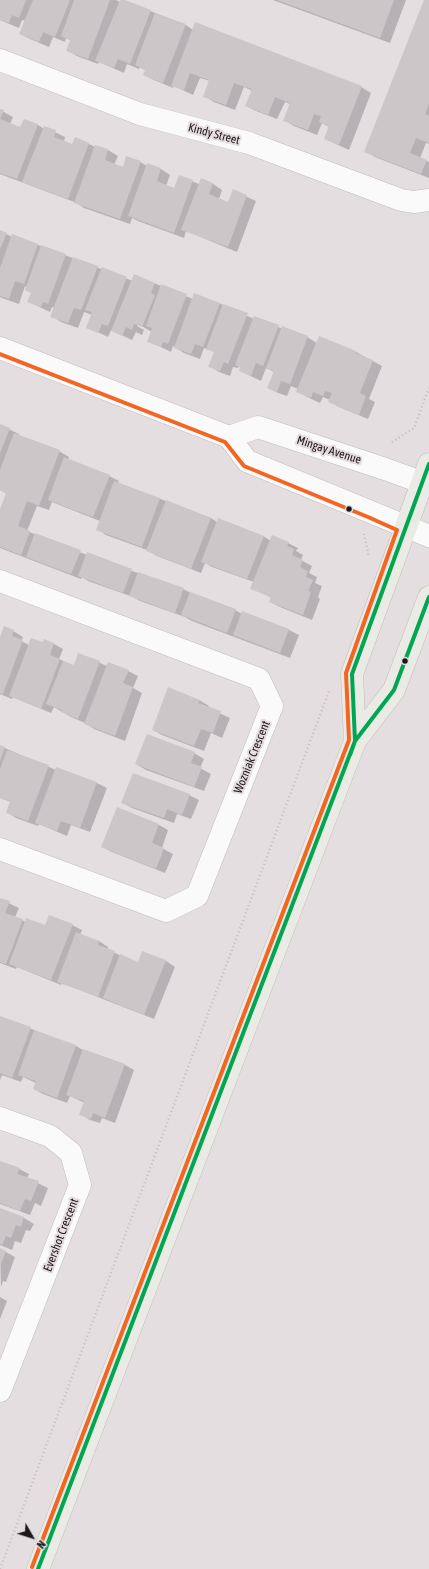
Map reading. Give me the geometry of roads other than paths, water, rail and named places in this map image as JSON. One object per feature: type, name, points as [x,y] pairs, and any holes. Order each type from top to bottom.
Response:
[{"type":"main road","points":[[355,741],[352,674],[405,527],[427,477]]},
{"type":"main road","points":[[38,1569],[355,741],[394,690],[429,597]]},
{"type":"street","name":"Kindy Street","points":[[0,60],[140,114],[249,143],[401,200],[414,202],[429,200]]},
{"type":"street","points":[[0,348],[229,437],[247,461],[429,536]]},
{"type":"street","name":"Mingay Avenue","points":[[229,437],[258,427],[427,477]]},
{"type":"street","name":"Wozniak Crescent","points":[[0,581],[259,679],[272,706],[197,896],[166,911],[0,849]]},
{"type":"street","name":"Evershot Crescent","points":[[0,1118],[50,1136],[71,1153],[80,1185],[0,1391]]}]
